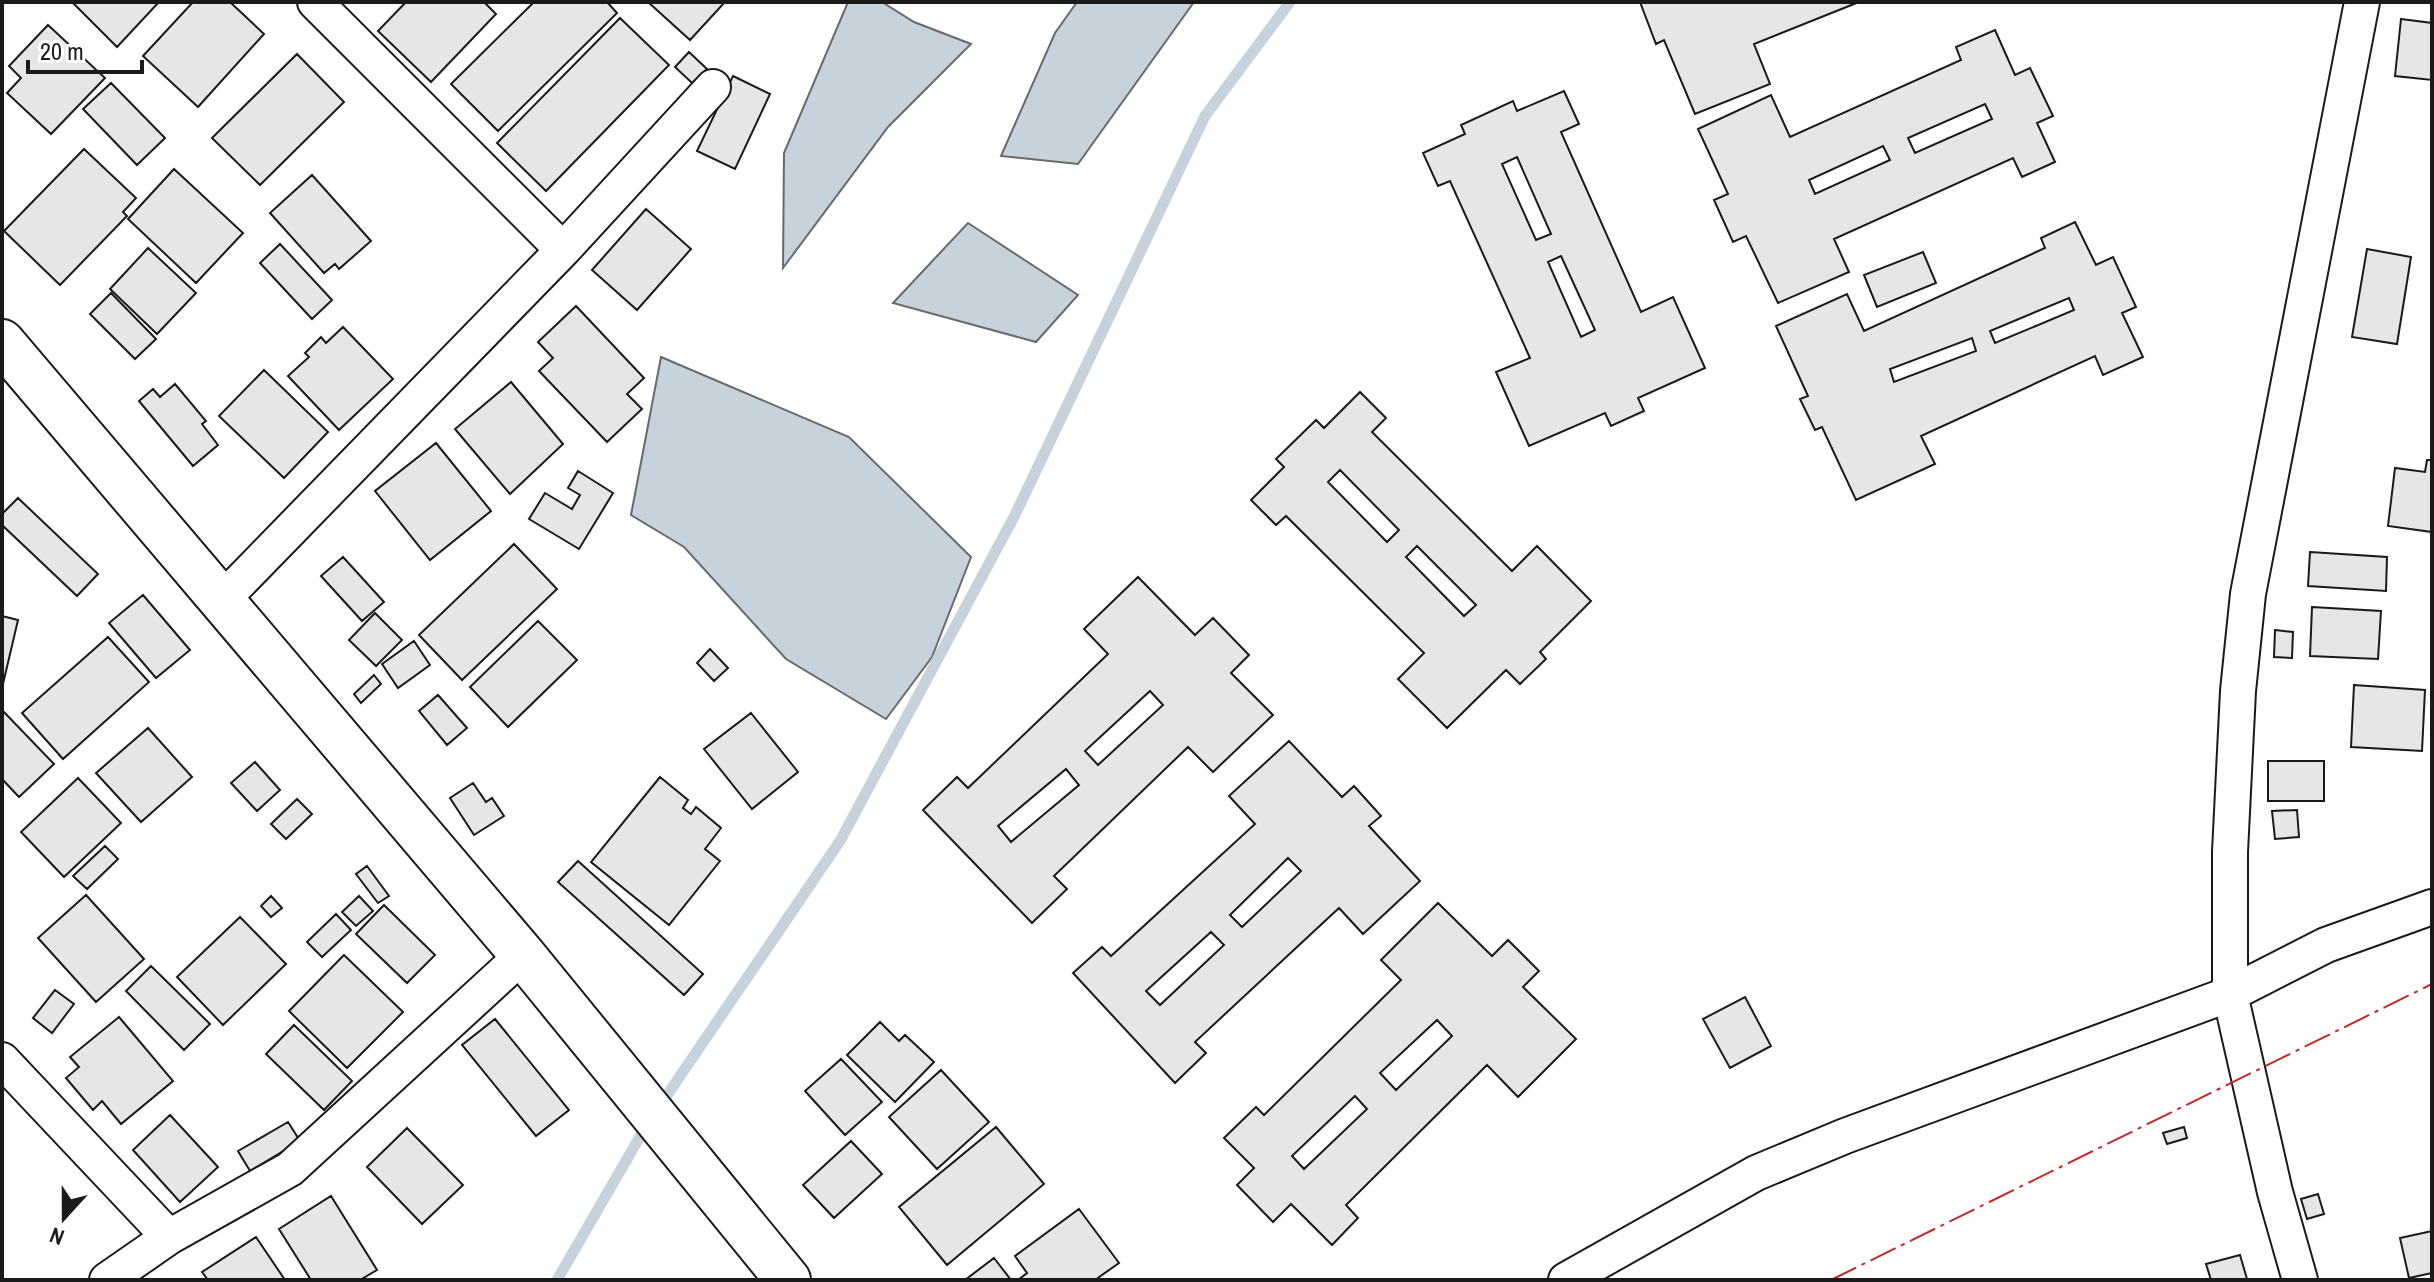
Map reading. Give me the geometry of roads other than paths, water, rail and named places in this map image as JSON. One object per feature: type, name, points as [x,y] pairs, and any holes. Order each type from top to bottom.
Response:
[{"type":"main road","points":[[7,360],[222,600],[523,955],[788,1280]]},
{"type":"street","points":[[315,2],[563,250]]},
{"type":"street","points":[[2300,1280],[2275,1192],[2230,994],[2231,838],[2238,691],[2248,594],[2362,2]]},
{"type":"street","points":[[222,600],[563,250],[713,87]]},
{"type":"street","points":[[1566,1280],[1756,1173],[1845,1136],[2230,994],[2326,945],[2432,907]]},
{"type":"street","points":[[107,1280],[169,1237],[290,1169],[523,955]]},
{"type":"street","points":[[2,1060],[169,1237]]},
{"type":"waterway","points":[[659,1107],[840,841],[1015,515],[1205,116],[1290,2]]},
{"type":"waterway","points":[[557,1280],[649,1121]]}]
